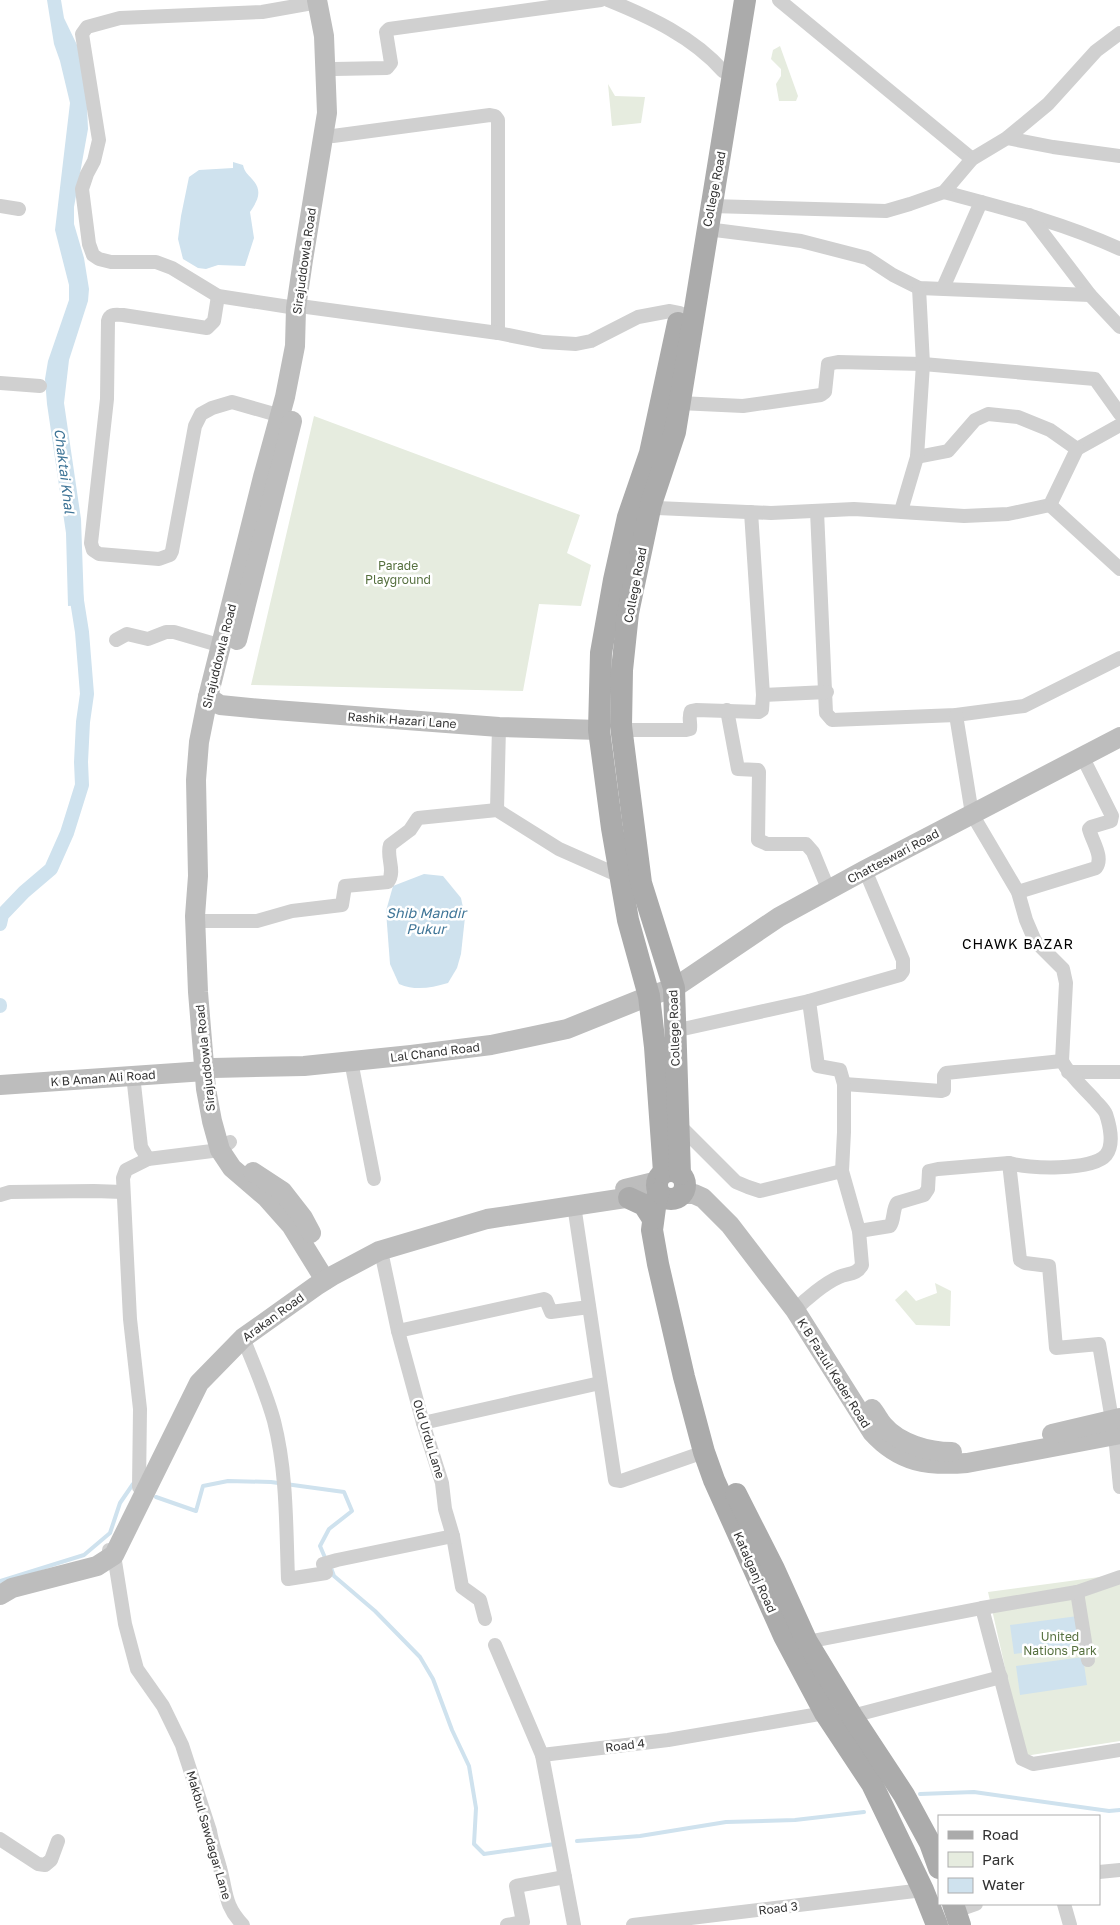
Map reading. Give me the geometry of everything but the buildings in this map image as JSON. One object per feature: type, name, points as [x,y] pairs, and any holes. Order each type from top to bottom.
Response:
[{"type":"main road","name":"College Road","points":[[672,1185],[679,1125],[674,1030],[674,988],[641,883],[621,727],[622,670],[642,502],[708,162],[723,71],[730,0]]},
{"type":"main road","name":"College Road","points":[[672,1185],[649,996],[628,920],[606,788],[599,730],[601,653],[628,517],[642,502],[675,432],[707,229],[720,165],[745,0]]},
{"type":"main road","name":"Sirajuddowla Road","points":[[321,1],[332,32],[335,102],[332,151],[285,397],[263,477],[222,644],[214,701],[212,739],[207,776],[205,921],[208,1067],[212,1121],[225,1146],[232,1168],[267,1198],[291,1225],[326,1273]]},
{"type":"main road","name":"Sirajuddowla Road","points":[[208,1067],[197,983],[195,916],[198,876],[196,780],[199,742],[214,701],[290,429],[302,308],[328,113],[321,1]]},
{"type":"main road","name":"Rashik Hazari Lane","points":[[214,701],[499,727],[599,730]]},
{"type":"main road","name":"Chatteswari Road","points":[[674,988],[779,917],[1120,737]]},
{"type":"main road","name":"Lal Chand Road","points":[[208,1067],[304,1066],[491,1045],[567,1029],[674,988]]},
{"type":"main road","name":"K B Aman Ali Road","points":[[0,1085],[133,1075],[208,1067]]},
{"type":"main road","name":"K B Aman Ali Road","points":[[0,1076],[208,1067]]},
{"type":"main road","name":"K B Fazlul Kader Road","points":[[672,1185],[701,1182],[718,1194],[799,1306],[872,1432],[882,1443],[906,1458],[933,1464],[967,1462],[1117,1427]]},
{"type":"main road","name":"Arakan Road","points":[[111,1552],[199,1383],[243,1338],[326,1273],[381,1251],[487,1219],[629,1198],[672,1185]]},
{"type":"main road","name":"Arakan Road","points":[[111,1552],[140,1484],[196,1376],[212,1353],[232,1334],[326,1273],[381,1241],[483,1210],[553,1196],[613,1192],[672,1185]]},
{"type":"main road","name":"Katalganj Road","points":[[672,1185],[656,1200],[652,1230],[684,1377],[704,1452],[718,1489],[780,1628],[825,1714],[872,1784],[923,1890],[937,1925]]},
{"type":"main road","name":"Katalganj Road","points":[[672,1185],[667,1212],[669,1242],[676,1288],[702,1403],[726,1473],[774,1569],[807,1642],[852,1716],[904,1795],[930,1843],[938,1865]]},
{"type":"main road","points":[[629,1198],[644,1205],[653,1219]]},
{"type":"main road","points":[[0,1583],[111,1552]]},
{"type":"main road","points":[[0,1595],[12,1588],[97,1566],[111,1552]]},
{"type":"street","points":[[334,69],[388,68],[391,63],[386,32],[390,29],[601,0]]},
{"type":"street","points":[[608,0],[651,17],[712,59],[723,71]]},
{"type":"street","points":[[778,0],[972,159]]},
{"type":"street","points":[[321,1],[262,12],[120,18],[87,27],[82,34],[99,140],[94,161],[82,189],[89,244],[93,255],[99,259],[111,262],[156,262],[172,268],[218,296],[498,333],[543,342],[576,344],[590,341],[638,317],[670,310],[680,313]]},
{"type":"street","points":[[711,206],[886,211],[944,192],[972,159],[1007,138],[1048,104],[1096,51],[1120,33]]},
{"type":"street","points":[[333,136],[490,115],[495,116],[498,120],[498,333]]},
{"type":"street","points":[[1007,138],[1053,147],[1120,156]]},
{"type":"street","points":[[944,192],[1029,215],[1088,234],[1120,249]]},
{"type":"street","points":[[943,288],[980,202]]},
{"type":"street","points":[[0,206],[19,209]]},
{"type":"street","points":[[1029,215],[1090,295],[1120,326]]},
{"type":"street","points":[[707,229],[801,241],[867,258],[893,275],[919,288],[1090,295]]},
{"type":"street","points":[[901,511],[916,457],[923,364],[919,288]]},
{"type":"street","points":[[218,296],[214,321],[207,328],[123,315],[112,314],[109,317],[107,399],[92,543],[93,550],[99,554],[159,559],[170,555],[195,426],[200,414],[232,402],[274,414]]},
{"type":"street","points":[[679,403],[743,406],[821,395],[825,392],[828,364],[838,362],[923,364],[1095,379],[1120,414]]},
{"type":"street","points":[[0,383],[40,386]]},
{"type":"street","points":[[916,457],[948,451],[975,420],[988,414],[1018,418],[1050,430],[1077,449]]},
{"type":"street","points":[[1050,505],[1077,449],[1120,425]]},
{"type":"street","points":[[642,502],[657,508],[750,512],[854,509],[964,516],[1008,514],[1050,505]]},
{"type":"street","points":[[1050,505],[1120,569]]},
{"type":"street","points":[[817,511],[826,714],[832,720],[956,715],[1024,706],[1120,658]]},
{"type":"street","points":[[621,727],[624,730],[686,730],[690,729],[689,714],[696,710],[759,712],[762,710],[763,695],[750,512]]},
{"type":"street","points":[[116,640],[127,634],[148,639],[166,632],[174,632],[215,644],[222,644]]},
{"type":"street","points":[[763,695],[826,692]]},
{"type":"street","points":[[727,710],[738,768],[741,770],[758,770],[759,772],[758,840],[767,844],[806,844],[813,852],[828,890]]},
{"type":"street","points":[[859,1231],[890,1226],[893,1221],[893,1209],[897,1203],[924,1195],[928,1189],[929,1171],[1009,1163],[1020,1167],[1047,1169],[1092,1163],[1106,1155],[1110,1146],[1111,1135],[1106,1112],[1065,1066],[1066,983],[1062,969],[1035,941],[1026,920],[1018,892],[972,814],[956,715]]},
{"type":"street","points":[[497,810],[499,727]]},
{"type":"street","points":[[1018,892],[1098,866],[1099,858],[1089,829],[1111,821],[1112,816],[1082,756]]},
{"type":"street","points":[[205,921],[257,921],[292,911],[342,905],[345,886],[388,882],[390,880],[391,872],[388,856],[390,844],[410,830],[418,818],[497,810],[559,849],[620,876]]},
{"type":"street","points":[[674,1030],[809,1001],[893,977],[904,971],[903,960],[865,870]]},
{"type":"street","points":[[799,1306],[838,1277],[856,1272],[862,1265],[859,1231],[842,1171],[844,1084],[840,1070],[818,1066],[809,1001]]},
{"type":"street","points":[[351,1061],[374,1179]]},
{"type":"street","points":[[844,1084],[941,1091],[946,1087],[944,1076],[946,1073],[1065,1066],[1120,1072]]},
{"type":"street","points":[[133,1075],[141,1147],[148,1159]]},
{"type":"street","points":[[679,1125],[736,1182],[748,1188],[760,1191],[842,1171]]},
{"type":"street","points":[[140,1484],[140,1409],[130,1319],[123,1178],[126,1170],[148,1159],[225,1146]]},
{"type":"street","points":[[1009,1163],[1020,1260],[1049,1266],[1056,1348],[1098,1344],[1117,1427],[1120,1487]]},
{"type":"street","points":[[0,1195],[10,1192],[123,1192]]},
{"type":"street","points":[[574,1205],[615,1480],[621,1481],[704,1452]]},
{"type":"street","name":"Old Urdu Lane","points":[[381,1251],[398,1331],[423,1423],[442,1483],[445,1509],[453,1536],[462,1588],[480,1600],[485,1619]]},
{"type":"street","points":[[398,1331],[544,1299],[551,1312],[589,1307]]},
{"type":"street","points":[[243,1338],[261,1381],[274,1422],[283,1474],[288,1579],[326,1573],[323,1564],[337,1560],[453,1536]]},
{"type":"street","points":[[423,1423],[600,1383]]},
{"type":"street","name":"Makbul Sawdagar Lane","points":[[111,1552],[137,1668],[164,1706],[182,1745],[210,1830],[212,1844],[221,1870],[226,1900],[235,1917],[243,1925]]},
{"type":"street","points":[[807,1642],[982,1608],[1077,1592],[1120,1577]]},
{"type":"street","points":[[1077,1592],[1088,1660]]},
{"type":"street","points":[[982,1608],[1022,1759],[1027,1763],[1033,1764],[1120,1750]]},
{"type":"street","points":[[495,1645],[542,1754],[574,1925]]},
{"type":"street","points":[[852,1716],[1001,1677]]},
{"type":"street","name":"Road 4","points":[[542,1754],[668,1740],[825,1714]]},
{"type":"street","points":[[0,1839],[38,1864],[45,1865],[51,1860],[58,1841]]},
{"type":"street","points":[[1100,1872],[1120,1870]]},
{"type":"street","points":[[507,1925],[522,1922],[516,1886],[565,1877]]},
{"type":"street","name":"Road 3","points":[[634,1925],[923,1890]]},
{"type":"street","points":[[1064,1905],[1070,1925]]},
{"type":"green space","points":[[780,46],[798,96],[796,101],[779,101],[776,84],[781,76],[781,69],[771,59],[773,50]]},
{"type":"green space","points":[[608,84],[615,96],[645,97],[641,123],[612,126]]},
{"type":"green space","name":"Parade Playground","points":[[314,416],[580,515],[567,553],[591,565],[581,606],[539,604],[523,691],[251,685]]},
{"type":"green space","points":[[935,1283],[951,1291],[950,1326],[916,1325],[895,1300],[906,1290],[916,1301],[937,1293]]},
{"type":"green space","name":"United Nations Park","points":[[1107,1576],[1120,1581],[1120,1741],[1025,1756],[988,1592]]},
{"type":"water","points":[[47,0],[61,0],[64,18],[78,47],[86,85],[88,129],[74,207],[74,224],[84,258],[89,289],[88,301],[69,360],[64,403],[81,519],[84,605],[68,606],[66,533],[45,379],[48,361],[69,300],[69,285],[55,230],[70,103],[54,44]]},
{"type":"water","points":[[233,162],[243,165],[245,171],[255,183],[258,192],[257,199],[250,212],[254,238],[245,266],[218,265],[206,269],[198,268],[183,259],[178,239],[189,177],[199,170],[233,168]]},
{"type":"water","name":"Shib Mandir Pukur","points":[[424,874],[443,876],[461,898],[465,917],[461,954],[457,968],[448,983],[417,988],[399,984],[390,964],[386,911],[393,886]]},
{"type":"water","points":[[1078,1616],[1082,1645],[1014,1654],[1010,1625]]},
{"type":"water","points":[[1083,1657],[1087,1685],[1020,1695],[1016,1666]]},
{"type":"waterway","name":"Chaktai Khal","points":[[0,924],[2,915],[24,892],[51,869],[67,833],[82,785],[83,722],[87,694],[82,632],[75,588]]},
{"type":"waterway","points":[[156,1497],[196,1511],[203,1486],[228,1481],[271,1482],[344,1492],[352,1511],[329,1529],[320,1546],[326,1560]]},
{"type":"waterway","points":[[0,1581],[84,1555],[110,1533],[120,1503],[133,1484],[136,1485]]},
{"type":"waterway","points":[[331,1568],[334,1576],[375,1611],[420,1657],[433,1679],[452,1730],[469,1766],[476,1808],[474,1844],[484,1854],[555,1844]]},
{"type":"waterway","points":[[920,1794],[974,1792],[1109,1811],[1120,1810]]},
{"type":"waterway","points":[[577,1841],[640,1836],[726,1822],[795,1820],[864,1812]]},
{"type":"district","name":"CHAWK BAZAR","points":[[1018,943]]}]
